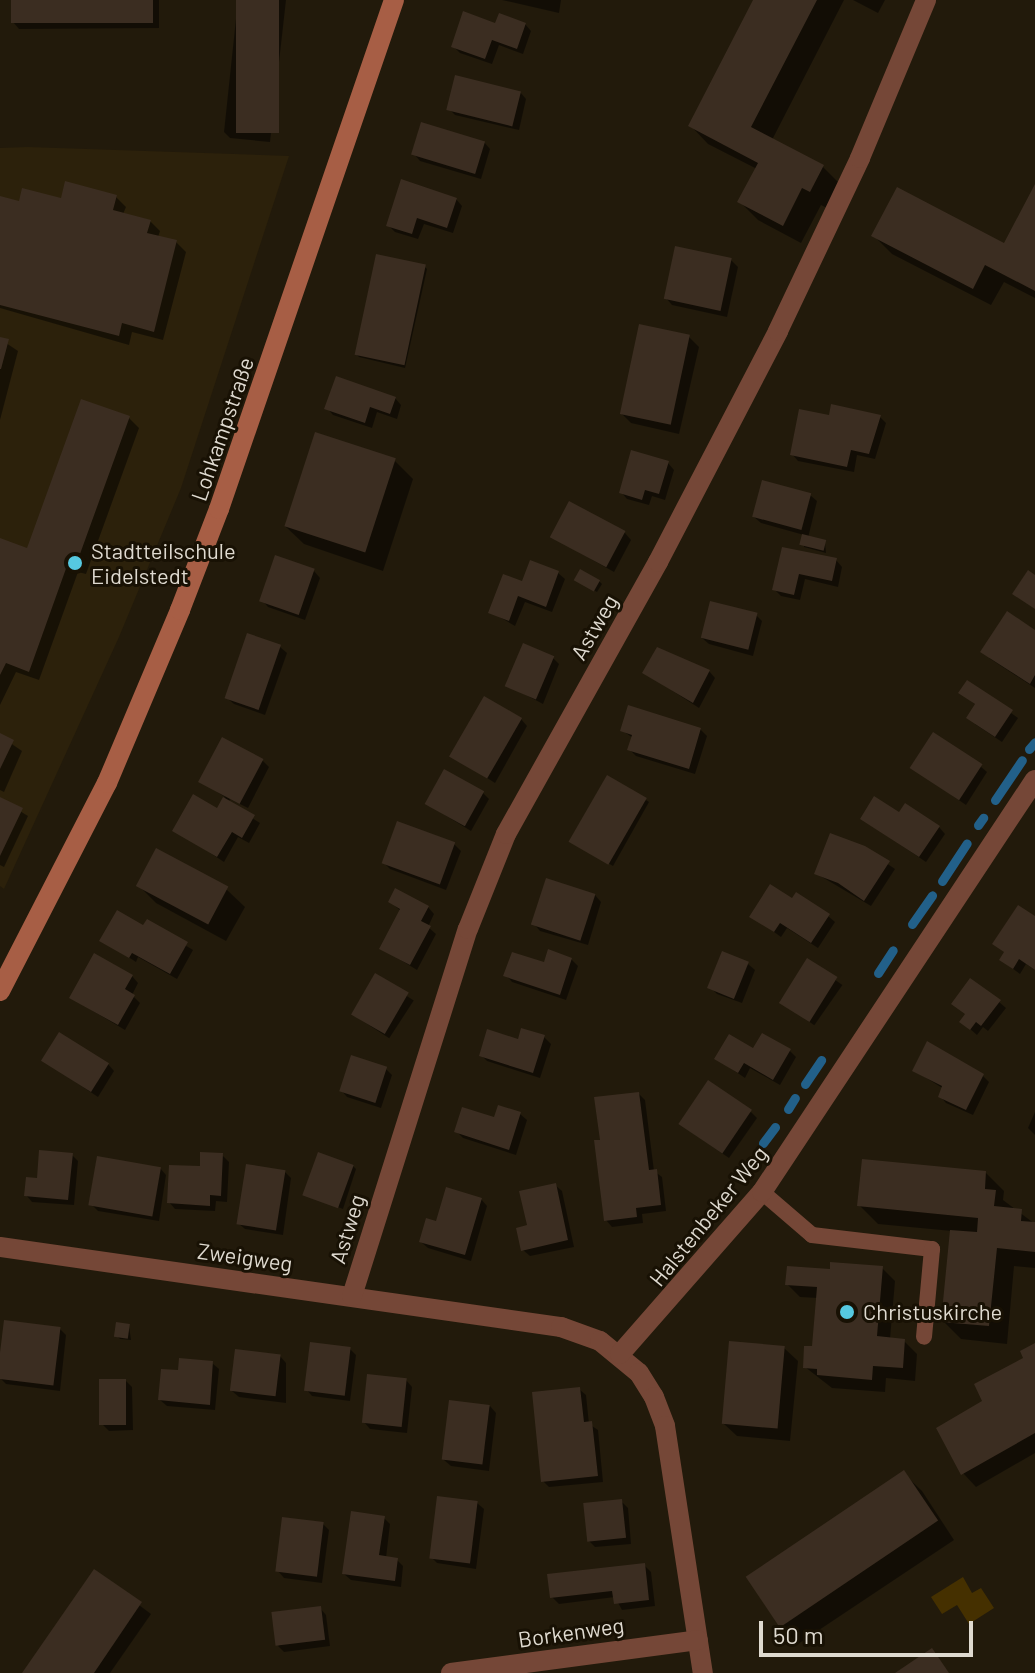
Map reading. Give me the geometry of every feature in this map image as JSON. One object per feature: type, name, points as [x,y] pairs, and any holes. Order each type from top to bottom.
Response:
[{"type":"street","name":"Lohkampstraße","points":[[0,991],[107,783],[180,610],[219,509],[394,0]]},
{"type":"street","name":"Astweg","points":[[352,1296],[468,929],[506,834],[658,562],[778,331],[860,158],[926,0]]},
{"type":"street","name":"Halstenbeker Weg","points":[[620,1354],[762,1192],[1035,780]]},
{"type":"street","name":"Zweigweg","points":[[0,1247],[561,1327],[600,1341],[620,1354]]},
{"type":"street","points":[[620,1354],[639,1373],[665,1426],[703,1673]]},
{"type":"street","name":"Borkenweg","points":[[451,1673],[698,1640]]},
{"type":"lane","points":[[762,1192],[812,1235],[932,1249],[924,1337]]},
{"type":"shaded area","name":"Stadtteilschule Eidelstedt","points":[[0,148],[289,156],[181,488],[119,637],[4,889],[0,886]]},
{"type":"shaded area","points":[[963,1577],[972,1593],[981,1588],[994,1608],[969,1624],[957,1605],[942,1614],[931,1597]]},
{"type":"building","points":[[11,0],[153,0],[153,23],[11,23]]},
{"type":"building","points":[[236,0],[279,0],[279,133],[236,133]]},
{"type":"building","points":[[753,0],[817,0],[751,127],[824,165],[810,192],[802,188],[783,226],[737,202],[758,163],[688,126]]},
{"type":"building","points":[[463,11],[495,23],[499,13],[526,23],[517,49],[492,40],[485,59],[451,47]]},
{"type":"building","points":[[455,75],[521,91],[512,126],[446,110]]},
{"type":"building","points":[[421,122],[485,142],[475,174],[411,155]]},
{"type":"building","points":[[401,179],[457,198],[447,228],[417,218],[412,234],[386,226]]},
{"type":"building","points":[[65,181],[117,195],[113,210],[151,220],[147,233],[177,240],[154,332],[122,323],[119,336],[0,305],[0,196],[19,201],[22,188],[61,198]]},
{"type":"building","points":[[1035,184],[1035,291],[985,265],[973,289],[871,236],[897,187],[1004,243]]},
{"type":"building","points":[[675,246],[732,258],[721,311],[664,299]]},
{"type":"building","points":[[376,254],[426,265],[404,365],[355,355]]},
{"type":"building","points":[[639,324],[690,335],[671,425],[620,414]]},
{"type":"building","points":[[0,337],[9,339],[1,369],[0,369]]},
{"type":"building","points":[[336,376],[396,397],[390,414],[370,407],[365,423],[324,409]]},
{"type":"building","points":[[81,399],[130,416],[76,565],[68,563],[29,672],[6,663],[0,675],[0,538],[27,548]]},
{"type":"building","points":[[831,404],[881,415],[869,454],[851,450],[847,467],[790,455],[799,409],[829,415]]},
{"type":"building","points":[[315,432],[396,458],[365,552],[284,526]]},
{"type":"building","points":[[631,450],[669,461],[659,494],[645,490],[642,500],[619,493]]},
{"type":"building","points":[[762,480],[811,493],[801,530],[752,517]]},
{"type":"building","points":[[569,501],[626,531],[606,567],[550,537]]},
{"type":"building","points":[[802,534],[826,540],[824,551],[799,545]]},
{"type":"building","points":[[782,547],[837,558],[832,581],[799,574],[794,595],[772,590]]},
{"type":"building","points":[[275,555],[315,569],[299,615],[259,601]]},
{"type":"building","points":[[530,560],[559,571],[546,607],[518,596],[509,621],[488,613],[503,574],[522,581]]},
{"type":"building","points":[[580,569],[600,580],[594,592],[574,580]]},
{"type":"building","points":[[1028,570],[1035,575],[1035,609],[1012,594]]},
{"type":"building","points":[[710,601],[758,613],[748,650],[701,638]]},
{"type":"building","points":[[1007,611],[1035,630],[1035,675],[1030,684],[980,652]]},
{"type":"building","points":[[247,633],[281,645],[259,710],[225,698]]},
{"type":"building","points":[[523,643],[554,656],[536,700],[505,686]]},
{"type":"building","points":[[657,647],[710,670],[693,703],[642,673]]},
{"type":"building","points":[[967,680],[1013,710],[995,737],[966,718],[975,704],[958,693]]},
{"type":"building","points":[[484,696],[522,718],[487,779],[449,757]]},
{"type":"building","points":[[628,705],[701,728],[689,769],[627,750],[632,735],[620,731]]},
{"type":"building","points":[[933,732],[982,764],[959,800],[910,768]]},
{"type":"building","points":[[0,733],[14,740],[0,769]]},
{"type":"building","points":[[222,737],[263,759],[240,804],[198,782]]},
{"type":"building","points":[[444,769],[484,791],[465,826],[425,804]]},
{"type":"building","points":[[607,775],[647,798],[608,865],[568,842]]},
{"type":"building","points":[[193,794],[217,808],[223,797],[255,815],[242,838],[232,832],[217,857],[172,831]]},
{"type":"building","points":[[874,796],[899,812],[905,803],[940,826],[919,857],[860,819]]},
{"type":"building","points":[[0,797],[23,808],[0,856]]},
{"type":"building","points":[[397,821],[455,842],[440,884],[382,863]]},
{"type":"building","points":[[830,833],[865,846],[890,861],[864,901],[838,883],[814,874]]},
{"type":"building","points":[[156,848],[228,886],[208,924],[136,886]]},
{"type":"building","points":[[546,878],[595,894],[580,941],[531,925]]},
{"type":"building","points":[[770,884],[792,898],[796,892],[830,914],[811,943],[780,923],[774,932],[749,917]]},
{"type":"building","points":[[395,888],[429,906],[421,921],[431,926],[410,965],[379,949],[400,909],[388,902]]},
{"type":"building","points":[[1018,905],[1035,916],[1035,970],[1019,959],[1013,969],[999,960],[1004,952],[992,944]]},
{"type":"building","points":[[117,910],[143,925],[147,919],[188,942],[170,974],[132,953],[129,958],[99,941]]},
{"type":"building","points":[[548,949],[572,958],[560,995],[503,976],[512,952],[544,962]]},
{"type":"building","points":[[722,951],[749,962],[734,999],[707,988]]},
{"type":"building","points":[[94,953],[133,975],[125,989],[135,995],[118,1025],[69,998]]},
{"type":"building","points":[[807,958],[838,977],[809,1022],[779,1003]]},
{"type":"building","points":[[375,973],[409,992],[385,1034],[351,1015]]},
{"type":"building","points":[[970,978],[1001,1000],[981,1026],[976,1022],[970,1030],[959,1022],[965,1014],[951,1004]]},
{"type":"building","points":[[521,1028],[545,1035],[533,1073],[479,1056],[487,1029],[518,1039]]},
{"type":"building","points":[[59,1032],[109,1063],[91,1092],[41,1061]]},
{"type":"building","points":[[762,1033],[791,1049],[773,1080],[744,1063],[738,1073],[714,1059],[729,1034],[753,1048]]},
{"type":"building","points":[[927,1041],[984,1074],[966,1110],[938,1097],[942,1086],[912,1071]]},
{"type":"building","points":[[351,1055],[387,1067],[375,1103],[339,1091]]},
{"type":"building","points":[[708,1080],[752,1110],[722,1154],[678,1124]]},
{"type":"building","points":[[639,1092],[649,1170],[657,1169],[661,1205],[636,1208],[637,1217],[604,1221],[594,1140],[600,1140],[594,1097]]},
{"type":"building","points":[[498,1105],[521,1112],[509,1150],[454,1132],[462,1107],[494,1117]]},
{"type":"building","points":[[39,1150],[73,1153],[68,1200],[24,1196],[26,1177],[37,1178]]},
{"type":"building","points":[[200,1152],[223,1153],[221,1196],[210,1195],[210,1206],[167,1203],[169,1165],[200,1166]]},
{"type":"building","points":[[318,1152],[354,1165],[338,1208],[302,1195]]},
{"type":"building","points":[[97,1156],[161,1167],[152,1217],[88,1205]]},
{"type":"building","points":[[862,1159],[986,1171],[985,1189],[996,1190],[994,1206],[1022,1209],[1021,1221],[1035,1222],[1035,1252],[997,1248],[989,1326],[941,1322],[950,1230],[977,1232],[978,1218],[857,1206]]},
{"type":"building","points":[[246,1164],[286,1170],[276,1231],[236,1224]]},
{"type":"building","points":[[556,1183],[568,1240],[521,1251],[516,1228],[527,1225],[519,1191]]},
{"type":"building","points":[[446,1187],[482,1198],[465,1255],[419,1242],[426,1218],[436,1221]]},
{"type":"building","name":"Christuskirche","points":[[830,1262],[883,1266],[877,1336],[905,1339],[903,1368],[873,1366],[872,1380],[817,1375],[817,1369],[803,1368],[804,1346],[812,1346],[817,1287],[785,1285],[787,1266],[830,1269]]},
{"type":"building","points":[[4,1320],[61,1327],[53,1386],[0,1379]]},
{"type":"building","points":[[116,1322],[130,1324],[128,1339],[114,1337]]},
{"type":"building","points":[[729,1341],[785,1346],[778,1429],[722,1424]]},
{"type":"building","points":[[310,1342],[351,1347],[345,1396],[304,1391]]},
{"type":"building","points":[[1035,1343],[1035,1433],[961,1475],[936,1428],[982,1401],[974,1384],[1023,1358],[1020,1351]]},
{"type":"building","points":[[235,1349],[281,1355],[276,1396],[230,1391]]},
{"type":"building","points":[[179,1358],[213,1361],[210,1405],[158,1400],[161,1369],[178,1370]]},
{"type":"building","points":[[367,1374],[407,1378],[402,1427],[362,1423]]},
{"type":"building","points":[[99,1379],[126,1379],[126,1425],[99,1425]]},
{"type":"building","points":[[580,1387],[584,1422],[592,1421],[598,1476],[541,1482],[532,1392]]},
{"type":"building","points":[[449,1400],[490,1405],[482,1465],[442,1460]]},
{"type":"building","points":[[904,1470],[938,1521],[780,1627],[746,1577]]},
{"type":"building","points":[[437,1496],[478,1501],[470,1564],[429,1559]]},
{"type":"building","points":[[622,1499],[626,1538],[587,1542],[583,1503]]},
{"type":"building","points":[[351,1511],[385,1516],[379,1555],[398,1558],[395,1581],[342,1574]]},
{"type":"building","points":[[282,1517],[324,1522],[317,1577],[275,1572]]},
{"type":"building","points":[[645,1563],[649,1600],[614,1604],[612,1591],[550,1598],[547,1574]]},
{"type":"building","points":[[94,1569],[142,1602],[94,1673],[22,1673]]},
{"type":"building","points":[[321,1606],[325,1640],[276,1646],[271,1612]]},
{"type":"building","points":[[932,1648],[949,1673],[895,1673]]},
{"type":"waterway","points":[[1029,749],[1035,742]]},
{"type":"waterway","points":[[995,800],[1022,760]]},
{"type":"waterway","points":[[978,825],[983,818]]},
{"type":"waterway","points":[[942,881],[967,843]]},
{"type":"waterway","points":[[912,924],[932,895]]},
{"type":"waterway","points":[[878,973],[893,950]]},
{"type":"waterway","points":[[805,1084],[821,1060]]},
{"type":"waterway","points":[[788,1109],[795,1098]]},
{"type":"waterway","points":[[763,1143],[775,1127]]},
{"type":"place","name":"Stadtteilschule Eidelstedt","points":[[75,563]]},
{"type":"place","name":"Christuskirche","points":[[847,1312]]}]
